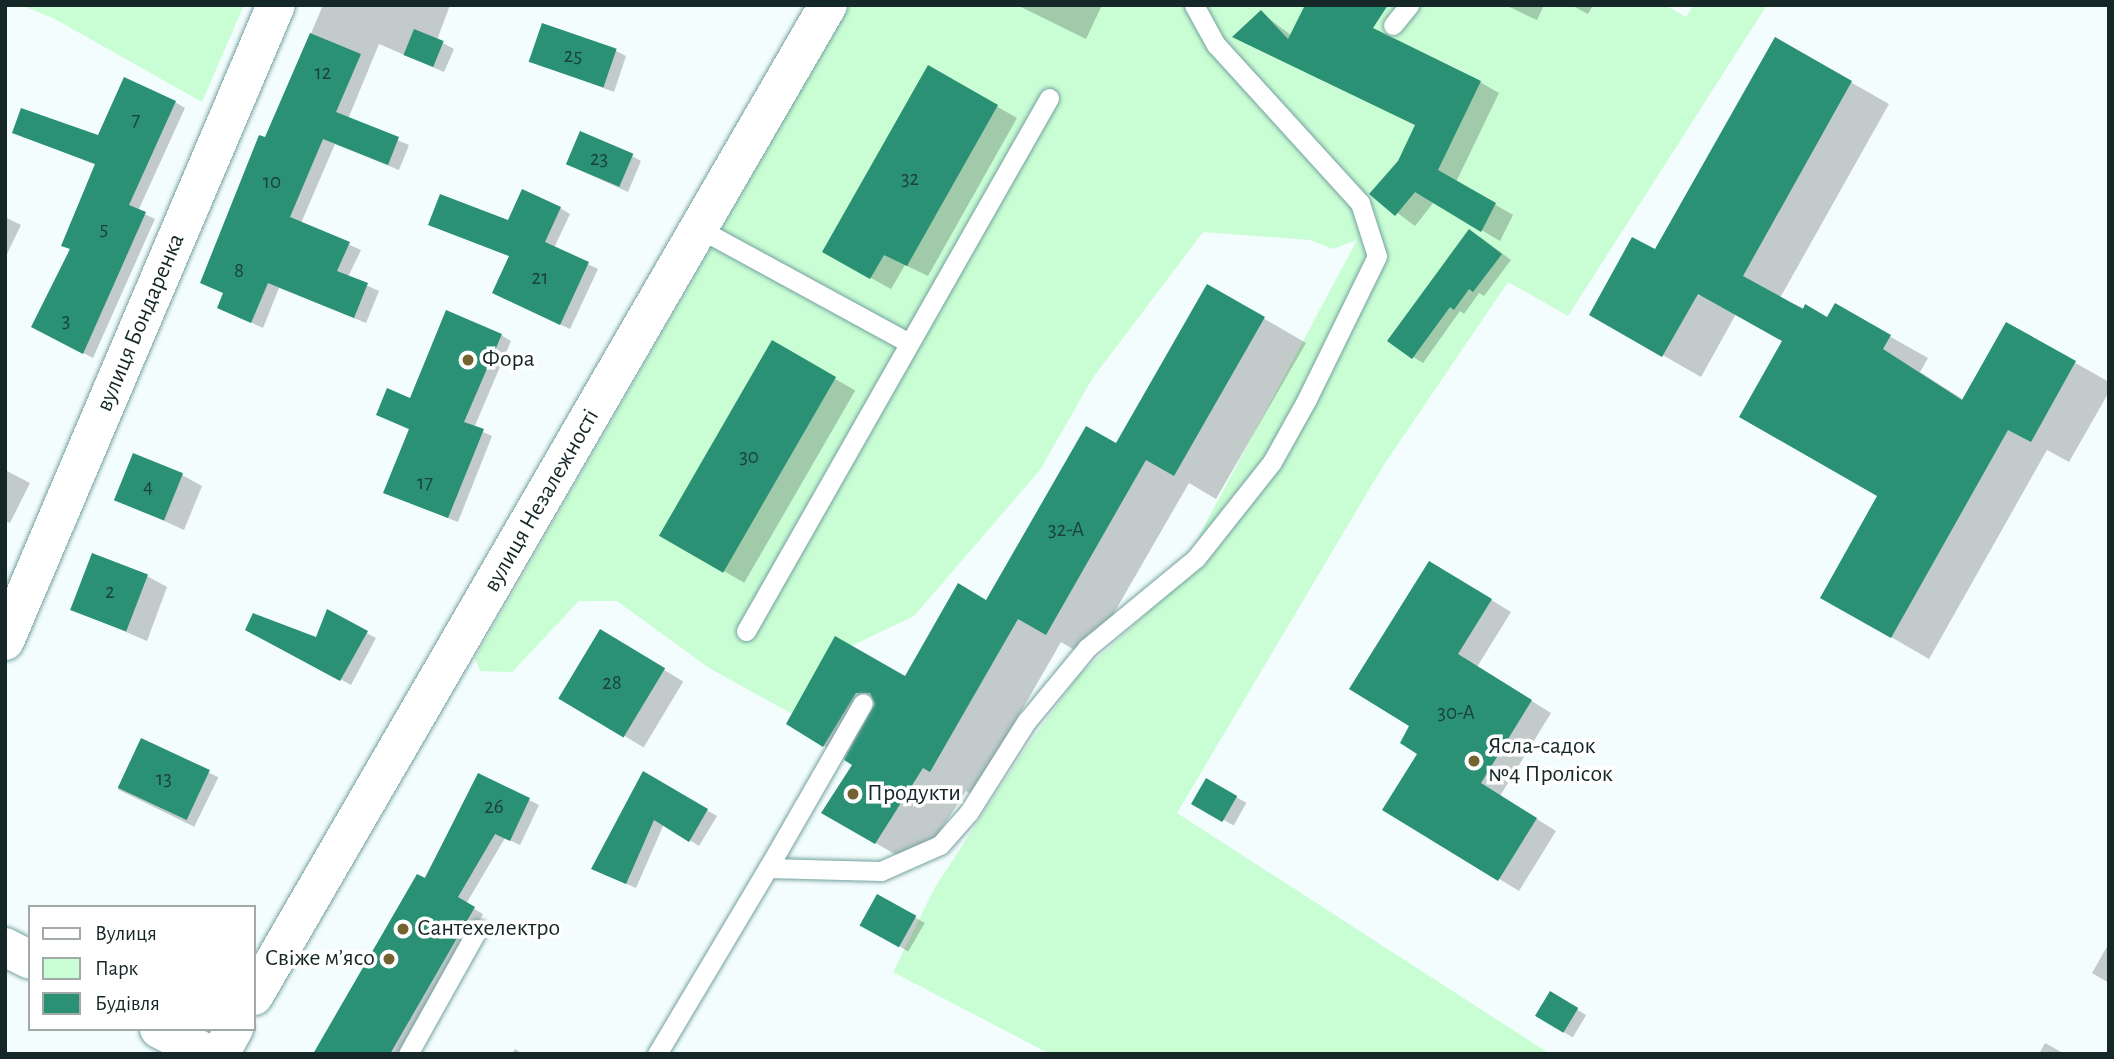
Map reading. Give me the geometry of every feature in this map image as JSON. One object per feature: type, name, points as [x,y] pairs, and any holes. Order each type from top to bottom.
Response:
[{"type":"main road","name":"вулиця Бондаренка","points":[[5,641],[276,5]]},
{"type":"main road","name":"вулиця Незалежності","points":[[256,993],[701,229],[828,5]]},
{"type":"main road","points":[[5,947],[28,959]]},
{"type":"main road","points":[[163,1031],[208,1054]]},
{"type":"main road","points":[[220,1054],[233,1031]]},
{"type":"lane","points":[[768,868],[881,872],[940,845],[969,811],[1026,722],[1087,648],[1196,558],[1272,462],[1307,399],[1377,256],[1360,203],[1216,45],[1194,5]]},
{"type":"lane","points":[[1393,25],[1409,5]]},
{"type":"lane","points":[[746,631],[1049,98]]},
{"type":"lane","points":[[701,229],[909,343]]},
{"type":"lane","points":[[657,1054],[863,702]]},
{"type":"lane","points":[[408,1054],[478,929]]},
{"type":"green space","points":[[20,5],[244,5],[202,102],[53,18]]},
{"type":"green space","points":[[850,5],[1665,5],[1686,17],[1693,5],[1767,5],[1568,316],[1508,282],[1383,466],[1177,813],[1550,1054],[1050,1054],[893,972],[934,889],[1027,746],[1080,674],[1168,594],[1357,240],[1333,249],[1310,240],[1203,232],[1092,379],[1040,470],[914,616],[849,647],[794,715],[709,668],[617,601],[579,601],[512,672],[480,671],[475,658]]},
{"type":"building","points":[[1305,5],[1388,5],[1373,28],[1481,81],[1438,170],[1496,203],[1481,232],[1415,192],[1395,216],[1369,194],[1398,161],[1415,125],[1232,37],[1261,10],[1288,39]]},
{"type":"building","points":[[542,23],[617,49],[603,87],[529,62]]},
{"type":"building","points":[[414,29],[444,41],[433,67],[404,55]]},
{"type":"building","points":[[310,33],[361,54],[336,112],[399,137],[388,165],[323,139],[290,217],[350,242],[337,271],[368,283],[354,318],[268,283],[251,323],[217,308],[223,293],[200,283],[259,135],[265,137]]},
{"type":"building","points":[[1775,37],[1852,81],[1743,276],[1803,309],[1805,304],[1827,317],[1835,303],[1891,335],[1883,349],[1962,400],[2006,322],[2076,361],[2031,442],[2008,430],[1891,638],[1820,598],[1877,496],[1739,417],[1782,341],[1698,294],[1662,357],[1589,315],[1632,237],[1655,249]]},
{"type":"building","points":[[928,65],[998,105],[907,266],[884,255],[870,279],[822,252]]},
{"type":"building","points":[[124,77],[176,101],[129,205],[146,212],[83,354],[31,327],[70,249],[61,246],[95,164],[12,133],[21,108],[98,135]]},
{"type":"building","points":[[580,131],[633,154],[619,187],[566,164]]},
{"type":"building","points":[[522,189],[561,207],[545,242],[589,262],[560,325],[492,293],[509,256],[428,225],[440,194],[508,220]]},
{"type":"building","points":[[1469,229],[1502,254],[1473,292],[1469,289],[1454,310],[1450,307],[1412,359],[1387,341]]},
{"type":"building","points":[[1207,284],[1265,317],[1174,476],[1146,460],[1046,635],[1018,619],[930,772],[923,768],[875,844],[821,813],[852,765],[844,760],[875,704],[870,693],[856,693],[823,747],[786,724],[835,636],[905,676],[958,583],[986,600],[1086,426],[1116,443]]},
{"type":"building","points":[[446,310],[502,334],[464,422],[484,429],[448,518],[383,493],[409,429],[376,415],[387,388],[410,398]]},
{"type":"building","points":[[772,340],[836,377],[723,573],[659,536]]},
{"type":"building","points":[[133,453],[183,473],[164,521],[114,500]]},
{"type":"building","points":[[92,553],[148,575],[126,631],[70,610]]},
{"type":"building","points":[[1429,561],[1492,599],[1458,654],[1532,700],[1481,783],[1537,818],[1498,881],[1382,810],[1417,754],[1400,743],[1409,726],[1349,689]]},
{"type":"building","points":[[327,609],[368,631],[340,681],[245,630],[253,613],[316,637]]},
{"type":"building","points":[[600,629],[665,668],[623,738],[558,698]]},
{"type":"building","points":[[141,738],[210,770],[187,820],[118,788]]},
{"type":"building","points":[[643,771],[708,809],[689,842],[654,820],[626,884],[591,869]]},
{"type":"building","points":[[478,773],[530,798],[510,841],[495,834],[458,897],[475,907],[390,1054],[313,1054],[417,874],[425,878]]},
{"type":"building","points":[[1206,778],[1237,796],[1222,822],[1191,804]]},
{"type":"building","points":[[877,894],[916,916],[899,947],[860,925]]},
{"type":"building","points":[[1550,991],[1578,1008],[1563,1033],[1535,1016]]},
{"type":"place","name":"Фора","points":[[468,360]]},
{"type":"place","name":"Ясла-садок №4 Пролісок","points":[[1474,761]]},
{"type":"place","name":"Продукти","points":[[853,794]]},
{"type":"place","name":"Сантехелектро","points":[[403,929]]},
{"type":"place","name":"Свіже м’ясо","points":[[389,959]]}]
